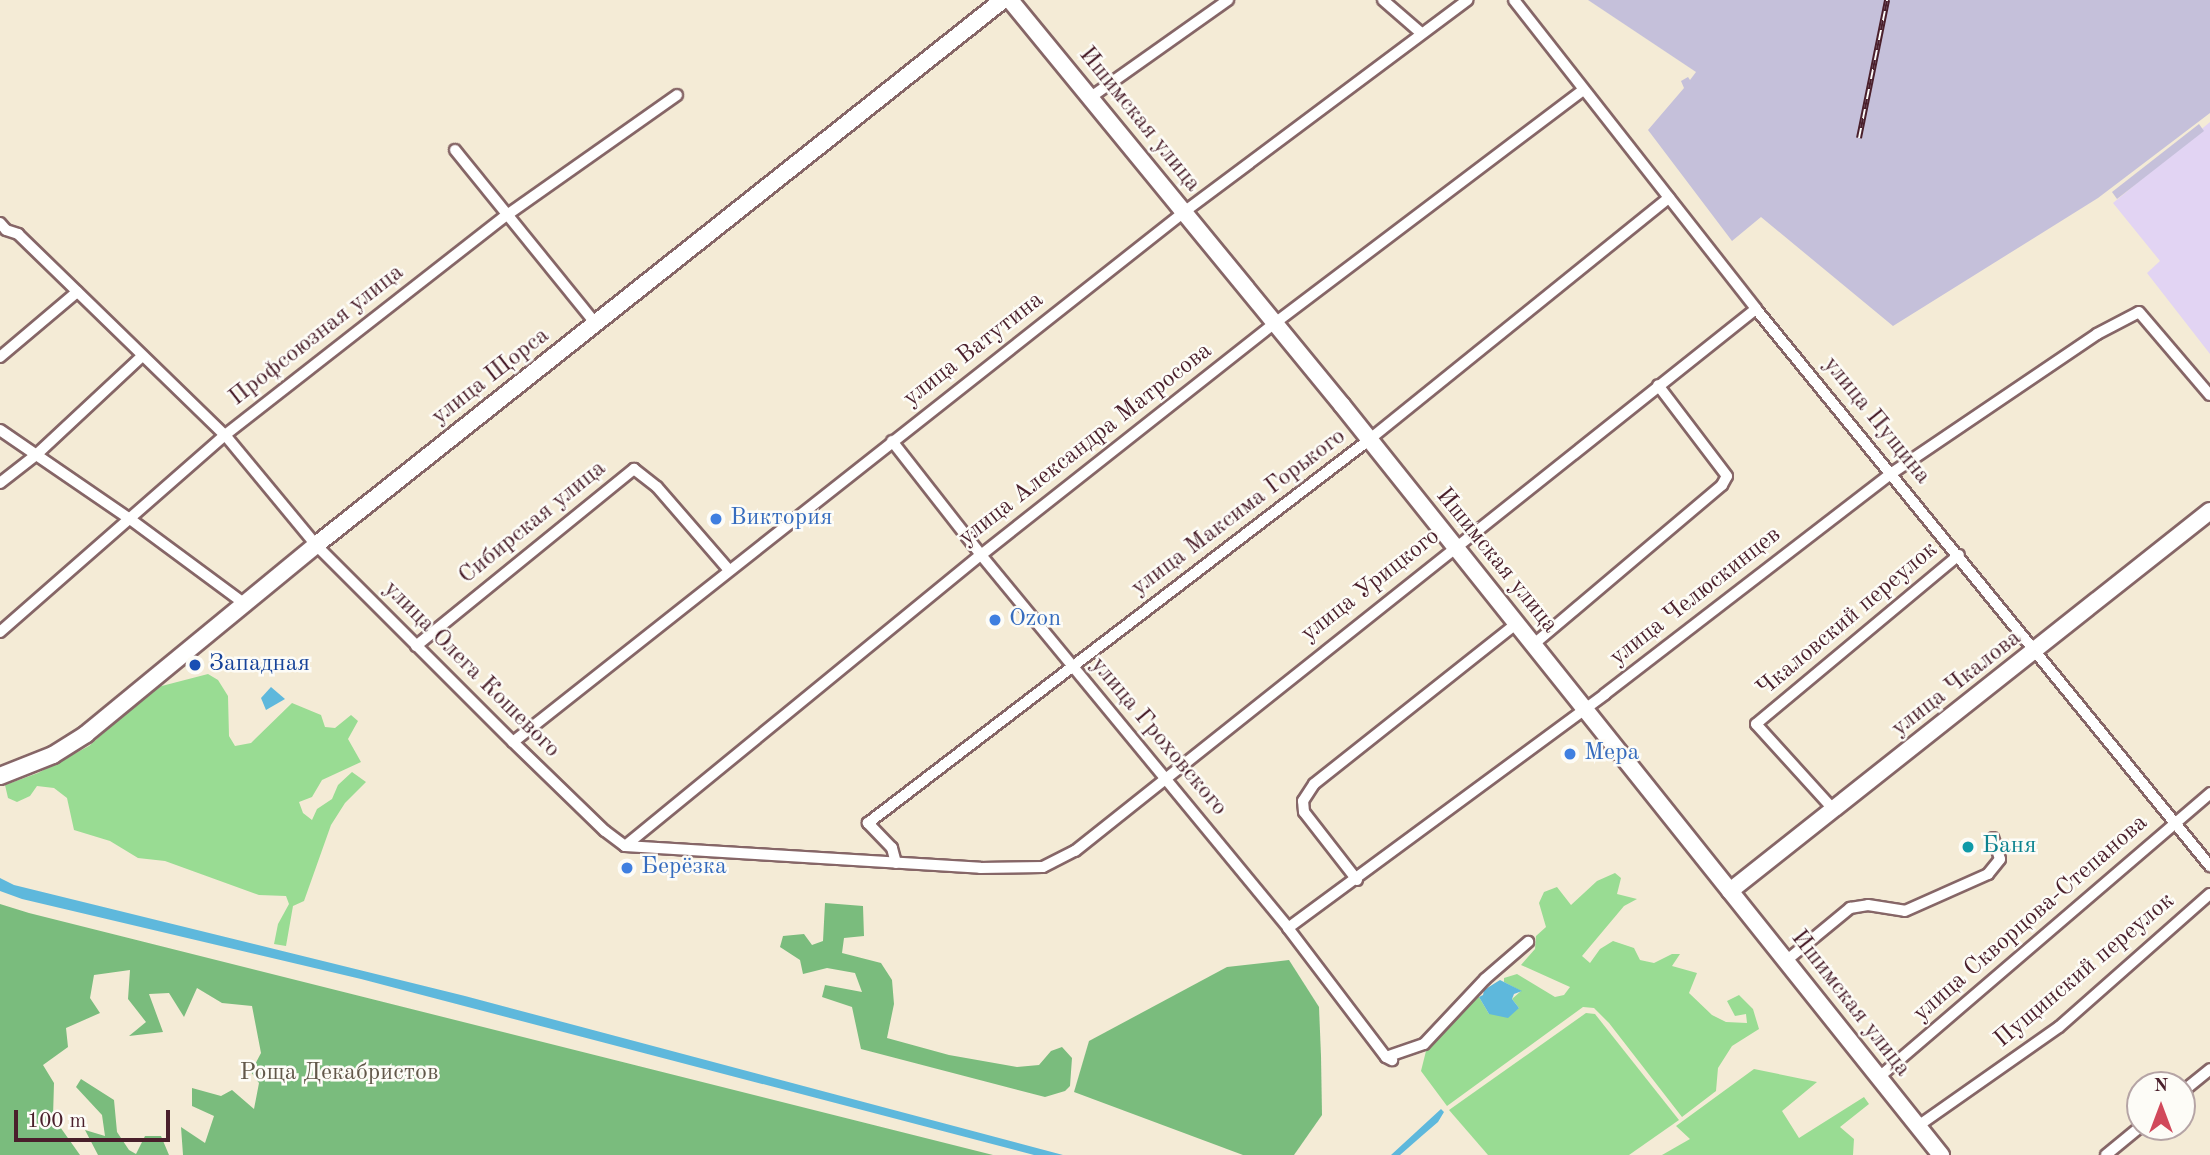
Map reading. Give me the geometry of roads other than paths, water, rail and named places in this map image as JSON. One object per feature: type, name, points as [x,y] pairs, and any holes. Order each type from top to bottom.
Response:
[{"type":"main road","name":"улица Щорса","points":[[0,776],[53,755],[86,734],[316,545],[1003,0]]},
{"type":"main road","name":"Ишимская улица","points":[[1010,0],[1370,439],[1941,1155]]},
{"type":"main road","name":"улица Чкалова","points":[[1730,891],[2210,511]]},
{"type":"street","points":[[1091,97],[1228,0]]},
{"type":"street","points":[[1383,0],[1420,32]]},
{"type":"street","name":"улица Ватутина","points":[[513,742],[1184,212],[1420,32],[1467,0]]},
{"type":"street","name":"улица Пущина","points":[[1514,0],[1756,309],[2037,650],[2210,866]]},
{"type":"street","name":"улица Александра Матросова","points":[[625,846],[981,555],[1275,323],[1583,90]]},
{"type":"street","name":"Профсоюзная улица","points":[[0,632],[85,554],[130,519],[225,435],[507,215],[677,95]]},
{"type":"street","points":[[455,150],[595,323]]},
{"type":"street","name":"улица Максима Горького","points":[[896,863],[891,848],[868,823],[1370,439],[1669,198]]},
{"type":"street","name":"улица Олега Кошевого","points":[[2,230],[18,234],[225,435],[316,545],[513,742],[605,831],[625,846]]},
{"type":"street","points":[[0,357],[77,292]]},
{"type":"street","name":"улица Урицкого","points":[[896,863],[980,868],[1043,867],[1074,851],[1756,309]]},
{"type":"street","name":"улица Челюскинцев","points":[[1288,928],[1357,880],[1585,709],[1892,473],[2096,334],[2139,312],[2210,395]]},
{"type":"street","points":[[0,483],[36,455],[142,356]]},
{"type":"street","points":[[1534,644],[1723,485],[1727,476],[1658,385]]},
{"type":"street","points":[[0,430],[130,519],[245,604]]},
{"type":"street","name":"улица Гроховского","points":[[892,441],[981,555],[1288,928],[1389,1058],[1424,1044],[1485,979],[1528,942]]},
{"type":"street","name":"Сибирская улица","points":[[416,646],[634,469],[657,486],[729,570]]},
{"type":"street","name":"Чкаловский переулок","points":[[1833,810],[1756,724],[1959,555]]},
{"type":"street","points":[[1357,880],[1304,812],[1303,801],[1314,783],[1517,623]]},
{"type":"street","name":"улица Скворцова-Степанова","points":[[1878,1078],[2210,793]]},
{"type":"street","points":[[1787,960],[1850,908],[1868,905],[1905,911],[1988,874],[2000,859],[1993,838]]},
{"type":"street","points":[[625,846],[896,863]]},
{"type":"street","name":"Пущинский переулок","points":[[1918,1126],[2059,1027],[2210,894]]},
{"type":"street","points":[[2196,1080],[2210,1069]]},
{"type":"street","points":[[2106,1155],[2126,1139]]},
{"type":"water","points":[[271,687],[285,699],[266,710],[261,698]]},
{"type":"water","points":[[0,878],[14,885],[465,996],[1063,1155],[1034,1155],[361,979],[22,899],[0,891]]},
{"type":"water","points":[[1500,980],[1522,991],[1514,994],[1512,999],[1519,1008],[1508,1018],[1489,1014],[1479,997],[1484,990]]},
{"type":"water","points":[[1441,1109],[1444,1112],[1438,1122],[1400,1155],[1391,1155]]},
{"type":"railway","points":[[1859,138],[1887,0]]},
{"type":"place","name":"Виктория","points":[[716,519]]},
{"type":"place","name":"Ozon","points":[[995,620]]},
{"type":"place","name":"Западная","points":[[195,665]]},
{"type":"place","name":"Мера","points":[[1570,754]]},
{"type":"place","name":"Баня","points":[[1968,847]]},
{"type":"place","name":"Берёзка","points":[[627,868]]},
{"type":"park label","name":"Роща Декабристов","points":[[339,1074]]}]
